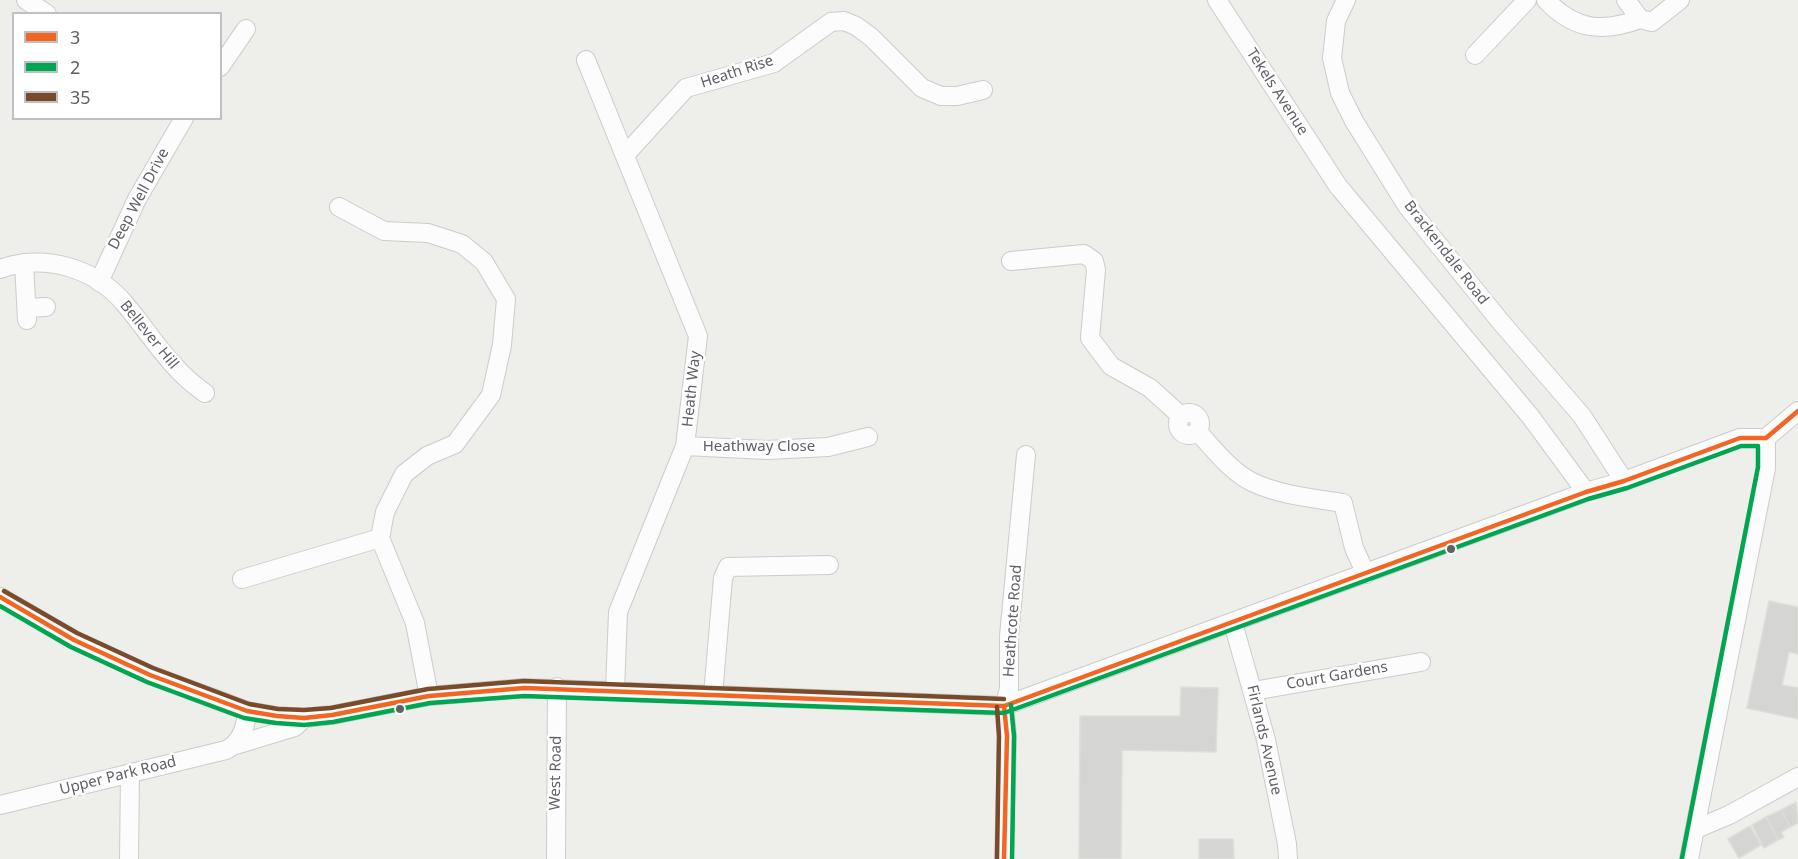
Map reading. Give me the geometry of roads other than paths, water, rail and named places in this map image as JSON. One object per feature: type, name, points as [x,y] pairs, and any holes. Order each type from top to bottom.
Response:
[{"type":"street","points":[[26,0],[44,12]]},
{"type":"street","name":"Tekels Avenue","points":[[1217,0],[1338,186],[1530,416],[1586,492]]},
{"type":"street","name":"Brackendale Road","points":[[1346,0],[1336,21],[1332,58],[1340,93],[1354,121],[1407,206],[1500,321],[1582,416],[1624,481]]},
{"type":"street","points":[[1475,55],[1527,0]]},
{"type":"street","points":[[1546,0],[1574,23],[1615,28],[1640,19],[1652,22],[1680,0]]},
{"type":"street","points":[[1626,0],[1640,19]]},
{"type":"street","name":"Heath Rise","points":[[626,154],[686,88],[774,63],[831,22],[844,21],[856,26],[871,37],[922,88],[941,96],[957,96],[983,90]]},
{"type":"street","points":[[222,64],[246,29]]},
{"type":"street","name":"Heath Way","points":[[586,60],[698,336],[685,446],[618,612],[615,691]]},
{"type":"street","name":"Deep Well Drive","points":[[99,282],[137,199],[183,120]]},
{"type":"street","points":[[339,207],[384,231],[428,233],[462,244],[484,262],[506,299],[502,345],[491,395],[455,444],[427,456],[404,474],[385,512],[380,538],[415,623],[429,696]]},
{"type":"street","points":[[1011,261],[1084,254],[1094,261],[1096,270],[1090,338],[1111,366],[1150,388],[1181,416],[1192,413],[1198,417],[1200,424],[1197,431],[1229,464],[1250,481],[1272,489],[1343,503],[1353,548],[1366,574]]},
{"type":"street","points":[[24,263],[27,314],[46,307]]},
{"type":"street","name":"Bellever Hill","points":[[0,269],[24,263],[60,263],[99,282],[125,303],[172,366],[205,393]]},
{"type":"street","points":[[1004,706],[1586,492],[1624,481],[1740,438],[1766,438],[1798,411]]},
{"type":"street","name":"Heathway Close","points":[[685,446],[767,450],[828,447],[868,437]]},
{"type":"street","points":[[1684,859],[1696,829],[1766,468],[1766,438]]},
{"type":"street","name":"Heathcote Road","points":[[1004,859],[1007,736],[1004,706],[1009,689],[1009,636],[1026,454]]},
{"type":"street","points":[[242,579],[380,538]]},
{"type":"street","points":[[713,695],[723,578],[728,567],[829,565]]},
{"type":"street","points":[[0,597],[105,656],[170,684],[247,711],[304,718]]},
{"type":"street","name":"Firlands Avenue","points":[[1233,623],[1253,691],[1287,844],[1288,859]]},
{"type":"street","name":"Court Gardens","points":[[1253,691],[1421,662]]},
{"type":"street","name":"Upper Park Road","points":[[0,805],[236,745],[295,727],[304,718],[333,715],[429,696],[489,689],[557,687],[1004,706]]},
{"type":"street","name":"West Road","points":[[555,859],[557,687]]},
{"type":"street","points":[[236,745],[246,723],[247,711]]},
{"type":"street","points":[[129,859],[130,773]]},
{"type":"street","points":[[1696,829],[1729,815],[1798,777]]}]
